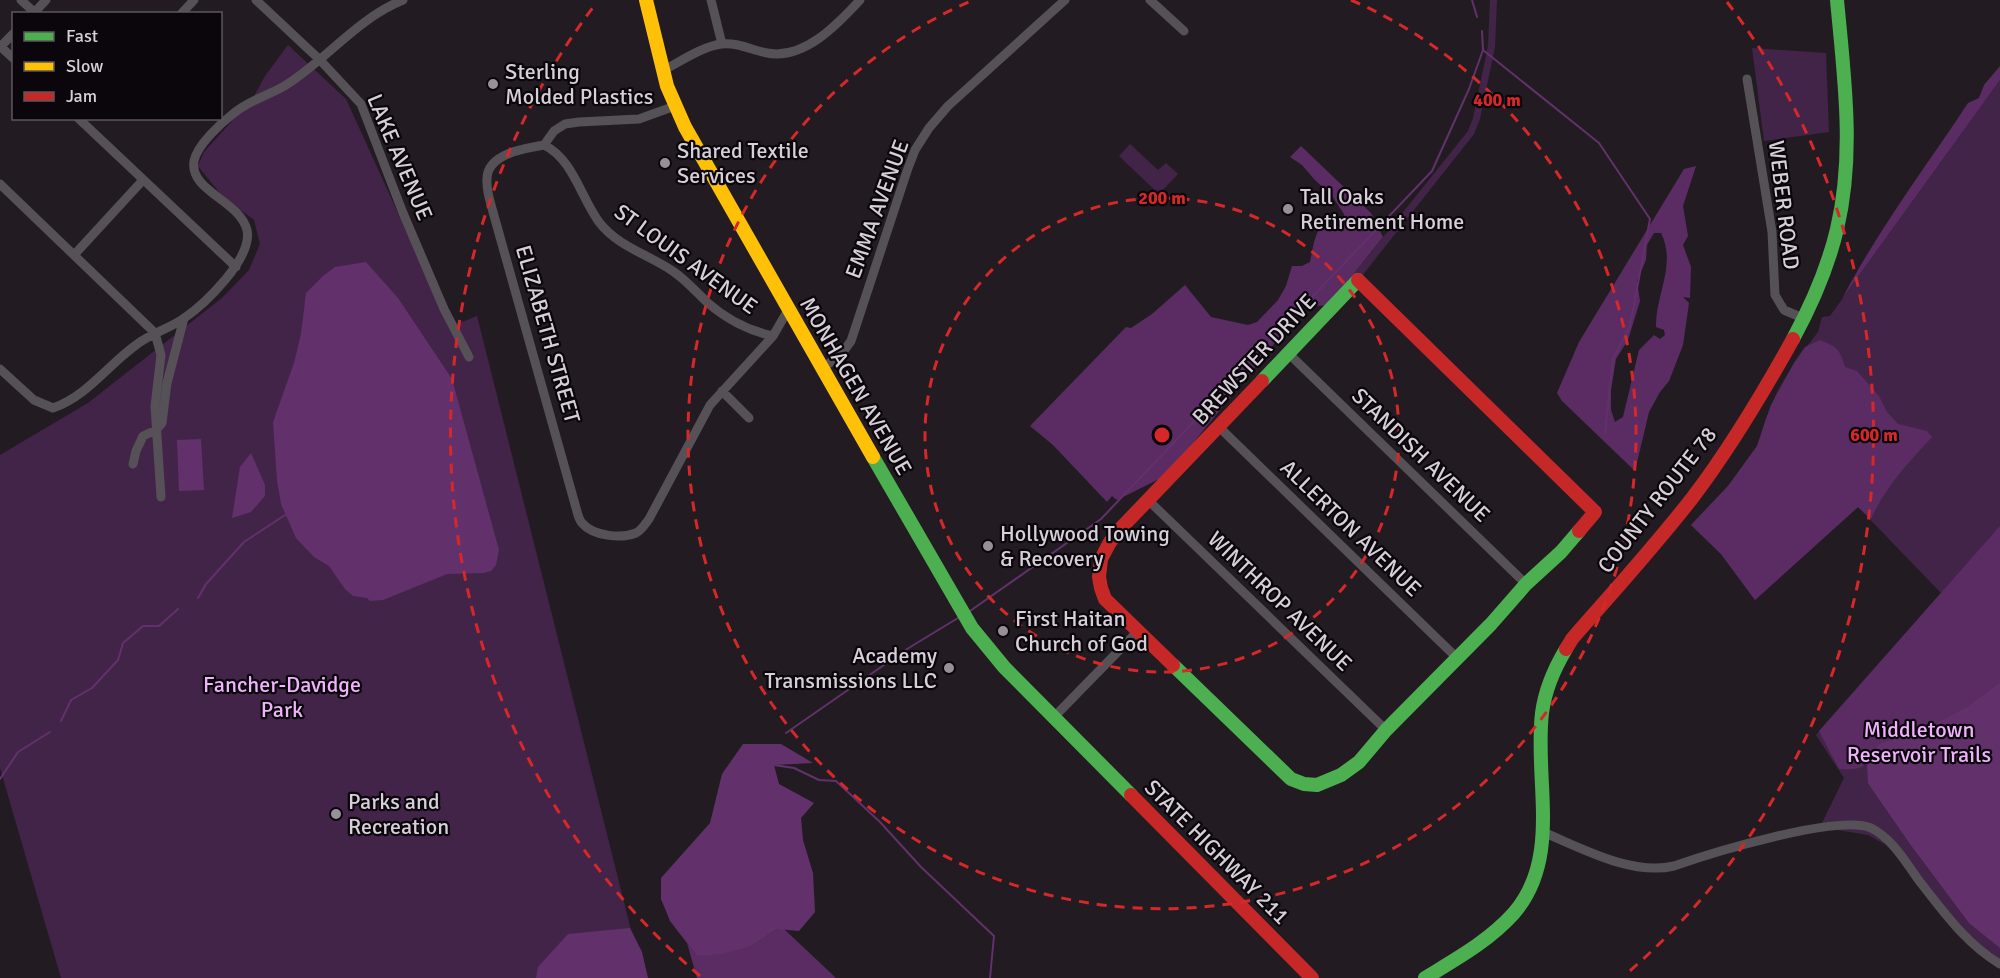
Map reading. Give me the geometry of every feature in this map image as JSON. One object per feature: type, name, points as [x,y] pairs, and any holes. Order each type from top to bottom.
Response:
[{"type":"street","points":[[21,0],[33,12]]},
{"type":"street","points":[[35,12],[46,0]]},
{"type":"street","points":[[183,12],[195,0]]},
{"type":"street","name":"LAKE AVENUE","points":[[256,0],[320,60],[361,104],[403,213],[444,309],[469,357]]},
{"type":"street","points":[[223,118],[284,86],[320,60],[369,18],[403,0]]},
{"type":"street","name":"MONHAGEN AVENUE","points":[[646,0],[662,71],[675,106],[788,310],[972,628],[1004,667],[1093,756]]},
{"type":"street","points":[[711,0],[722,44]]},
{"type":"street","points":[[662,71],[699,52],[722,44],[742,44],[773,54],[803,48],[827,32],[860,0]]},
{"type":"street","name":"EMMA AVENUE","points":[[822,369],[843,352],[851,341],[907,171],[915,150],[929,128],[948,106],[1065,0]]},
{"type":"street","points":[[1150,0],[1184,31]]},
{"type":"street","name":"COUNTY ROUTE 78","points":[[1425,978],[1500,929],[1515,912],[1533,884],[1542,852],[1542,716],[1545,695],[1558,661],[1572,639],[1708,476],[1751,412],[1805,320],[1819,288],[1832,249],[1842,204],[1847,155],[1846,105],[1837,0]]},
{"type":"street","points":[[12,35],[0,46],[12,57]]},
{"type":"street","name":"WEBER ROAD","points":[[1747,79],[1772,232],[1775,295],[1784,310],[1805,320]]},
{"type":"street","points":[[544,145],[554,131],[564,124],[639,119],[675,106]]},
{"type":"street","points":[[79,120],[236,267]]},
{"type":"street","points":[[0,369],[34,400],[53,408],[66,404],[80,395],[135,345],[184,318],[203,302],[236,267],[247,245],[248,233],[245,225],[240,215],[196,178],[194,168],[195,158],[201,145],[221,120]]},
{"type":"street","name":"ELIZABETH STREET","points":[[544,145],[521,150],[493,164],[487,176],[493,212],[578,515],[583,524],[600,534],[619,536],[642,529],[710,405],[722,391]]},
{"type":"street","name":"ST LOUIS AVENUE","points":[[544,145],[553,150],[573,175],[598,221],[610,234],[676,273],[710,305],[753,332],[772,336]]},
{"type":"street","points":[[74,255],[143,180]]},
{"type":"street","points":[[0,184],[155,333],[161,355],[155,406],[162,497]]},
{"type":"street","name":"BREWSTER DRIVE","points":[[1358,280],[1595,512],[1561,552],[1526,584],[1491,624],[1386,730],[1359,762],[1341,775],[1317,785],[1304,784],[1292,779],[1278,768],[1105,599],[1099,586],[1098,567],[1111,540],[1288,353],[1358,280]]},
{"type":"street","points":[[749,418],[722,391],[772,336],[788,310]]},
{"type":"street","points":[[133,464],[143,435],[156,430],[162,423],[167,383],[184,318]]},
{"type":"street","name":"STANDISH AVENUE","points":[[1288,353],[1526,584]]},
{"type":"street","name":"ALLERTON AVENUE","points":[[1219,427],[1456,657]]},
{"type":"street","name":"WINTHROP AVENUE","points":[[1148,500],[1386,730]]},
{"type":"street","points":[[1054,717],[1138,631]]},
{"type":"street","name":"STATE HIGHWAY 211","points":[[1093,756],[1312,978]]},
{"type":"street","points":[[1543,832],[1616,862],[1656,869],[1788,834],[1829,826],[1869,827],[1881,834],[1894,847],[1948,918],[1967,939],[2000,964]]},
{"type":"green space","points":[[1490,0],[1497,0],[1495,47],[1480,119],[1474,134],[1335,310],[1109,534],[1109,530],[1329,305],[1468,131],[1473,118],[1488,46]]},
{"type":"green space","name":"Fancher-Davidge Park","points":[[288,45],[346,99],[450,327],[477,316],[643,978],[61,978],[0,768],[0,455],[88,403],[222,298],[249,270],[260,244],[254,220],[223,197],[198,166],[204,152],[253,98],[265,76]]},
{"type":"green space","points":[[1752,48],[1826,53],[1829,132],[1764,141]]},
{"type":"green space","name":"Middletown Reservoir Trails","points":[[2000,80],[2000,962],[1975,942],[1888,846],[1868,835],[1820,827],[1844,778],[1816,735],[1941,593],[1858,507],[1755,600],[1721,554],[1691,525],[1728,486],[1757,446],[1777,392],[1794,363],[1818,332],[1822,317],[1830,316]]},
{"type":"green space","points":[[1130,144],[1158,170],[1166,163],[1178,174],[1159,194],[1119,156]]},
{"type":"shaded area","points":[[2000,66],[2000,80],[1842,299],[1902,200],[1968,103],[1979,98],[1984,85]]},
{"type":"shaded area","points":[[1301,146],[1371,213],[1383,237],[1329,305],[1304,307],[1167,475],[1117,500],[1112,496],[1107,502],[1053,445],[1030,426],[1126,327],[1131,328],[1152,314],[1185,285],[1211,317],[1248,325],[1257,322],[1278,300],[1286,286],[1292,266],[1302,266],[1310,262],[1314,242],[1323,223],[1339,226],[1343,222],[1344,214],[1332,196],[1302,165],[1290,157]]},
{"type":"shaded area","points":[[1696,166],[1683,206],[1688,236],[1683,245],[1691,267],[1690,298],[1683,297],[1689,303],[1683,345],[1669,381],[1649,412],[1635,471],[1562,401],[1557,393],[1579,342],[1684,169]],"holes":[[[1654,233],[1661,233],[1667,257],[1656,327],[1664,330],[1665,335],[1660,339],[1654,335],[1639,350],[1623,417],[1615,422],[1611,410],[1611,390],[1616,359],[1628,340],[1640,301],[1637,281],[1646,260],[1647,245]]]},
{"type":"shaded area","points":[[366,262],[398,298],[452,379],[499,550],[496,565],[491,571],[447,574],[383,600],[370,601],[367,598],[353,596],[345,589],[329,566],[314,557],[296,538],[281,504],[273,422],[294,363],[301,334],[306,293],[335,267]]},
{"type":"shaded area","points":[[1820,340],[1837,349],[1845,367],[1857,371],[1879,396],[1887,412],[1898,424],[1927,431],[1932,437],[1890,486],[1871,519],[1858,507],[1755,600],[1721,554],[1691,525],[1728,486],[1757,446],[1771,405],[1794,363],[1805,347]]},
{"type":"shaded area","points":[[201,439],[204,490],[179,491],[177,440]]},
{"type":"shaded area","points":[[251,453],[265,485],[265,496],[251,512],[232,518],[240,467]]},
{"type":"shaded area","points":[[2000,526],[2000,682],[1968,706],[1923,730],[1878,744],[1863,766],[1854,769],[1839,769],[1819,731]]},
{"type":"shaded area","points":[[2000,682],[2000,948],[1969,923],[1910,844],[1868,783],[1867,765],[1878,744],[1923,730],[1968,706]]},
{"type":"shaded area","points":[[743,744],[781,744],[813,763],[774,765],[779,784],[814,803],[801,818],[803,840],[813,873],[815,912],[799,931],[777,929],[752,946],[721,954],[697,956],[670,921],[661,899],[661,878],[710,823],[722,774]]},
{"type":"shaded area","points":[[630,928],[642,952],[648,978],[536,978],[538,967],[568,934]]},
{"type":"shaded area","points":[[777,929],[784,929],[836,978],[697,978],[687,943],[697,956],[752,946]]},
{"type":"waterway","points":[[1472,0],[1477,17]]},
{"type":"waterway","points":[[970,611],[1101,519],[1432,171],[1469,89],[1483,50],[1482,31]]},
{"type":"waterway","points":[[1483,50],[1599,143],[1650,219],[1630,326],[1613,359],[1605,433]]},
{"type":"waterway","points":[[198,598],[206,584],[244,542],[285,515]]},
{"type":"waterway","points":[[61,721],[71,700],[92,688],[118,660],[123,643],[143,626],[159,626],[178,609]]},
{"type":"waterway","points":[[786,733],[907,649],[958,618]]},
{"type":"waterway","points":[[0,779],[18,752],[50,732]]},
{"type":"waterway","points":[[774,765],[794,768],[819,780],[836,781],[880,822],[921,867],[994,936],[990,978]]},
{"type":"traffic: fast","points":[[1793,339],[1813,299],[1833,243],[1846,172],[1846,115],[1837,0]]},
{"type":"traffic: fast","points":[[1262,381],[1358,280]]},
{"type":"traffic: fast","points":[[873,457],[972,628],[1004,667],[1131,795]]},
{"type":"traffic: fast","points":[[1173,665],[1291,779],[1304,784],[1317,785],[1341,775],[1359,762],[1386,730],[1579,531]]},
{"type":"traffic: fast","points":[[1425,978],[1472,949],[1494,932],[1514,913],[1529,891],[1538,868],[1542,843],[1540,739],[1542,713],[1545,696],[1566,649]]},
{"type":"traffic: slow","points":[[646,0],[667,86],[685,127],[873,457]]},
{"type":"traffic: jam","points":[[1358,280],[1595,512],[1579,531]]},
{"type":"traffic: jam","points":[[1566,649],[1572,639],[1664,533],[1707,478],[1746,419],[1793,339]]},
{"type":"traffic: jam","points":[[1173,665],[1105,599],[1099,577],[1101,559],[1110,542],[1124,525],[1262,381]]},
{"type":"traffic: jam","points":[[1131,795],[1312,978]]},
{"type":"place","name":"Sterling Molded Plastics","points":[[493,84]]},
{"type":"place","name":"Shared Textile Services","points":[[665,163]]},
{"type":"place","name":"Tall Oaks Retirement Home","points":[[1288,209]]},
{"type":"place","name":"Hollywood Towing & Recovery","points":[[988,546]]},
{"type":"place","name":"First Haitan Church of God","points":[[1003,631]]},
{"type":"place","name":"Academy Transmissions LLC","points":[[949,668]]},
{"type":"place","name":"Parks and Recreation","points":[[336,814]]}]
